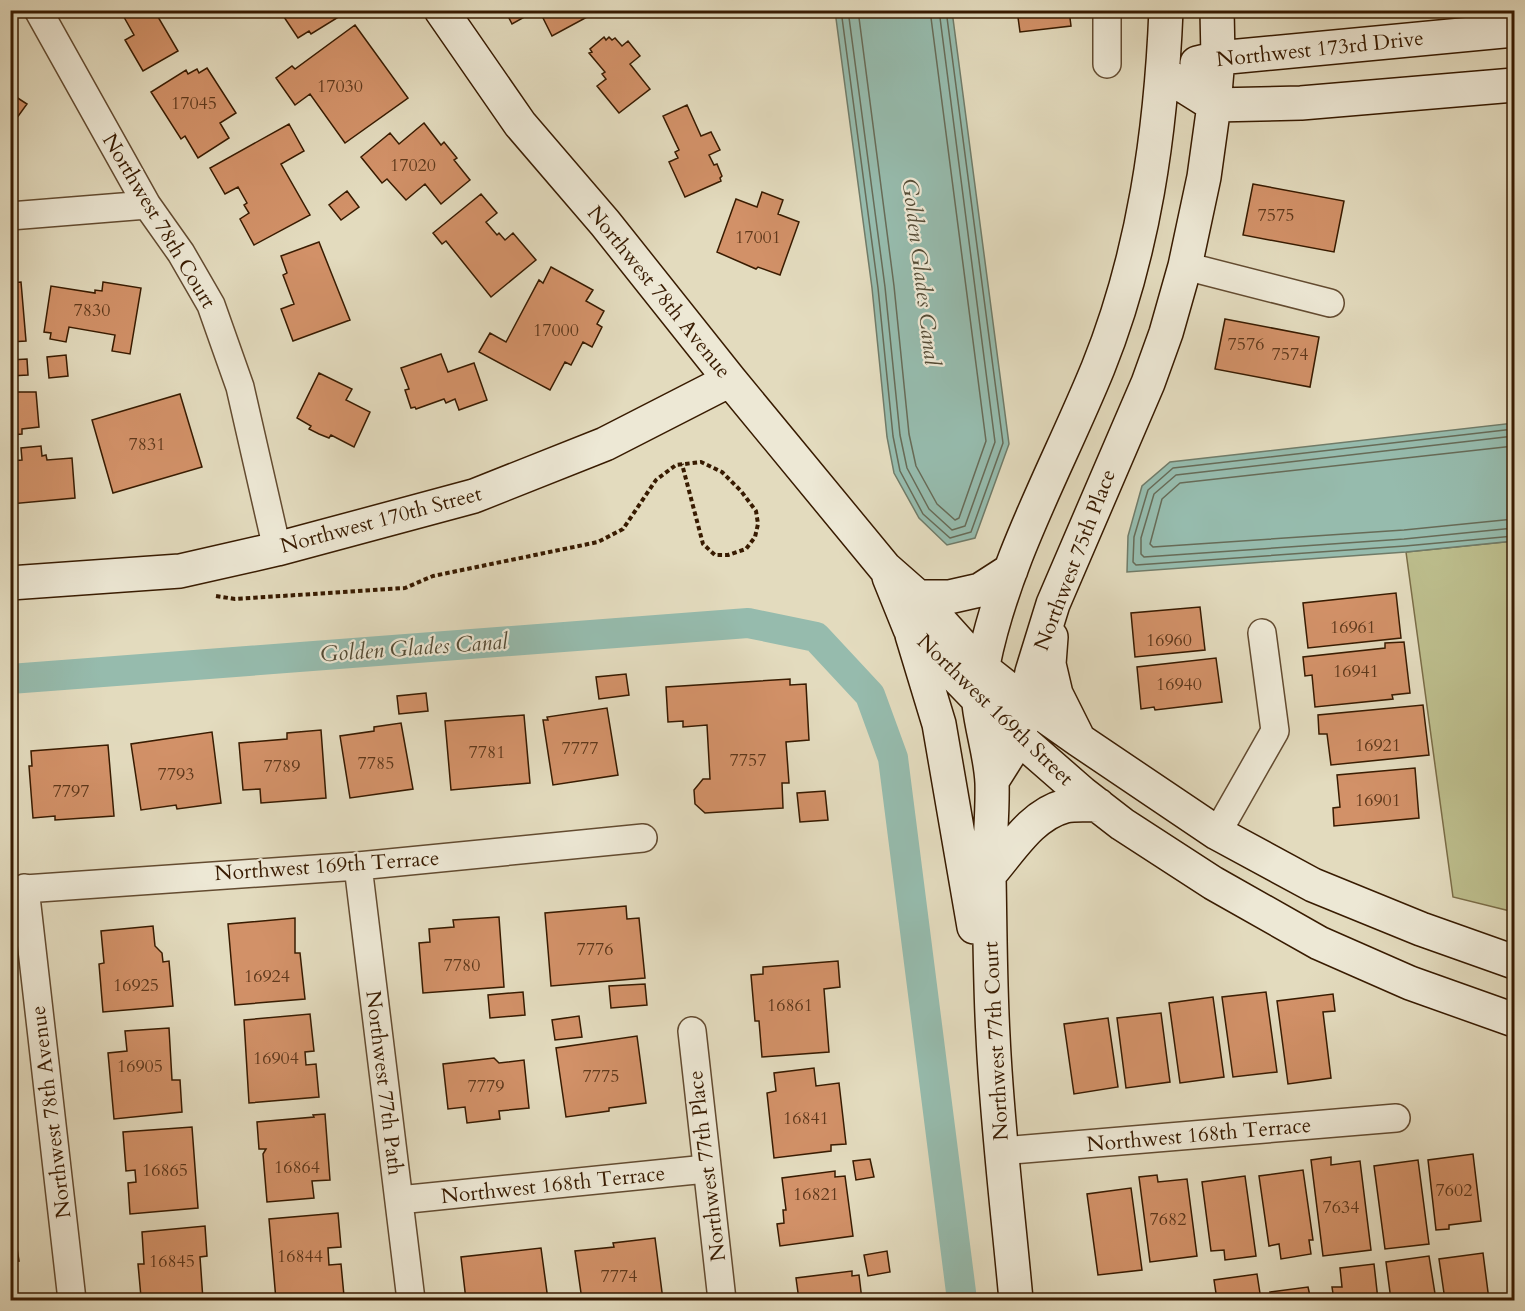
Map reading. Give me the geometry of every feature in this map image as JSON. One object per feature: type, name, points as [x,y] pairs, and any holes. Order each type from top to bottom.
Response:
[{"type":"street","name":"Northwest 78th Court","points":[[38,10],[147,205],[181,253],[211,305],[240,387],[277,549]]},
{"type":"street","name":"Northwest 78th Avenue","points":[[441,10],[520,124],[605,223],[730,380],[885,567]]},
{"type":"street","points":[[1107,10],[1107,64]]},
{"type":"street","points":[[992,781],[979,700],[982,668],[992,625],[1011,570],[1098,367],[1116,318],[1143,220],[1151,179],[1163,73],[1166,10]]},
{"type":"street","name":"Northwest 75th Place","points":[[992,781],[1019,738],[1025,702],[1053,604],[1148,383],[1166,333],[1185,266],[1204,177],[1218,58],[1217,10]]},
{"type":"street","name":"Northwest 173rd Drive","points":[[1163,73],[1218,58],[1515,30]]},
{"type":"street","name":"Northwest 173rd Drive","points":[[1163,73],[1214,105]]},
{"type":"street","points":[[1214,105],[1301,103],[1515,85]]},
{"type":"street","points":[[10,216],[147,205]]},
{"type":"street","points":[[1185,266],[1330,303]]},
{"type":"street","name":"Northwest 170th Street","points":[[10,583],[180,571],[277,549],[474,496],[605,444],[730,380]]},
{"type":"street","name":"Northwest 169th Street","points":[[885,567],[918,597],[982,668],[1079,740],[1217,833],[1313,885],[1421,929],[1515,962]]},
{"type":"street","name":"Northwest 169th Street","points":[[885,567],[910,628],[1019,738],[1122,824],[1213,883],[1319,943],[1410,983],[1515,1020]]},
{"type":"street","points":[[918,597],[949,597],[980,590],[1011,570]]},
{"type":"street","points":[[1053,604],[1049,664],[1056,694],[1079,740]]},
{"type":"street","points":[[910,628],[939,724],[993,1035]]},
{"type":"street","points":[[1217,833],[1275,731],[1262,633]]},
{"type":"street","name":"Northwest 77th Court","points":[[992,781],[989,875],[993,1035],[1001,1151],[1017,1300]]},
{"type":"street","points":[[989,875],[1031,825],[1049,812],[1067,806],[1098,805]]},
{"type":"street","name":"Northwest 169th Terrace","points":[[18,889],[358,866],[643,838]]},
{"type":"street","name":"Northwest 77th Path","points":[[358,866],[411,1300]]},
{"type":"street","name":"Northwest 78th Avenue","points":[[18,889],[72,1300]]},
{"type":"street","name":"Northwest 77th Place","points":[[692,1031],[722,1300]]},
{"type":"street","name":"Northwest 168th Terrace","points":[[1001,1151],[1396,1118]]},
{"type":"street","name":"Northwest 168th Terrace","points":[[399,1200],[706,1170]]},
{"type":"path","points":[[207,595],[235,599],[405,588],[433,576],[598,542],[623,529],[656,480],[676,465],[682,464],[701,462],[722,472],[741,490],[756,511],[758,524],[755,537],[746,549],[728,555],[716,555],[703,544],[682,464]]},
{"type":"green space","points":[[1514,541],[1514,912],[1453,897],[1406,552]]},
{"type":"water","points":[[835,11],[952,11],[1009,444],[975,538],[947,545],[919,518],[894,473],[887,437],[872,288]]},
{"type":"water","points":[[1514,423],[1514,541],[1406,552],[1127,572],[1128,536],[1142,486],[1170,462]]},
{"type":"building","points":[[120,10],[154,10],[178,51],[143,71],[125,40],[134,35]]},
{"type":"building","points":[[277,10],[343,10],[345,13],[311,34],[309,31],[298,38]]},
{"type":"building","points":[[505,10],[537,10],[512,24]]},
{"type":"building","points":[[539,10],[600,10],[552,36]]},
{"type":"building","points":[[1017,10],[1069,10],[1071,26],[1020,32]]},
{"type":"building","points":[[355,25],[408,98],[345,143],[310,94],[295,105],[276,78],[292,66],[295,69]]},
{"type":"building","points":[[604,37],[606,40],[609,37],[612,40],[615,38],[622,46],[628,41],[640,56],[630,64],[650,89],[619,113],[597,86],[606,79],[602,74],[605,72],[589,53],[592,52],[590,49]]},
{"type":"building","points":[[207,68],[236,113],[220,123],[229,138],[198,158],[185,136],[181,139],[151,92],[186,70],[188,74],[197,69],[199,73]]},
{"type":"building","points":[[10,93],[27,104],[11,126],[15,128],[10,134]]},
{"type":"building","points":[[687,105],[701,136],[711,132],[720,150],[709,155],[714,165],[717,164],[722,176],[721,181],[685,197],[669,162],[678,158],[675,152],[679,150],[663,116]]},
{"type":"building","points":[[424,123],[441,145],[444,142],[457,158],[454,160],[470,180],[441,204],[425,184],[406,200],[387,179],[382,183],[361,157],[390,133],[399,144]]},
{"type":"building","points":[[289,124],[304,151],[281,164],[310,215],[254,245],[240,219],[249,213],[244,205],[247,203],[238,187],[225,194],[210,168]]},
{"type":"building","points":[[1253,184],[1344,201],[1334,252],[1243,235]]},
{"type":"building","points":[[347,191],[359,207],[341,220],[329,205]]},
{"type":"building","points":[[762,192],[783,200],[778,214],[799,222],[780,275],[758,267],[756,269],[717,252],[736,199],[757,207]]},
{"type":"building","points":[[481,194],[497,213],[486,222],[497,235],[499,233],[505,240],[513,233],[536,260],[491,297],[446,241],[442,244],[433,233]]},
{"type":"building","points":[[319,242],[350,320],[293,341],[281,309],[294,304],[283,275],[287,273],[281,256]]},
{"type":"building","points":[[551,267],[593,290],[586,301],[604,311],[597,324],[602,327],[592,347],[583,342],[571,365],[565,362],[550,390],[479,352],[490,333],[506,342],[539,280],[543,283]]},
{"type":"building","points":[[21,282],[26,341],[10,342],[10,283]]},
{"type":"building","points":[[103,282],[141,288],[130,354],[112,351],[115,335],[69,327],[66,342],[50,339],[51,333],[44,332],[51,286],[95,293],[95,290],[102,291]]},
{"type":"building","points":[[1225,319],[1319,337],[1310,387],[1215,369]]},
{"type":"building","points":[[441,354],[448,372],[474,363],[487,400],[459,410],[455,399],[446,403],[444,399],[416,409],[411,408],[405,390],[409,389],[401,368]]},
{"type":"building","points":[[66,355],[68,376],[49,378],[47,357]]},
{"type":"building","points":[[27,359],[28,375],[10,376],[10,360]]},
{"type":"building","points":[[319,373],[352,389],[346,400],[370,412],[354,447],[331,435],[329,438],[309,429],[311,426],[297,418]]},
{"type":"building","points":[[10,392],[36,392],[39,427],[22,429],[22,434],[10,435]]},
{"type":"building","points":[[180,394],[202,467],[113,493],[92,420]]},
{"type":"building","points":[[41,446],[42,456],[46,455],[47,460],[72,458],[75,498],[10,504],[10,461],[22,460],[21,448]]},
{"type":"building","points":[[1396,593],[1401,638],[1308,648],[1303,603]]},
{"type":"building","points":[[1200,607],[1205,650],[1135,657],[1131,613]]},
{"type":"building","points":[[1404,642],[1410,693],[1392,695],[1393,699],[1315,707],[1312,675],[1305,676],[1303,657],[1385,648],[1385,643]]},
{"type":"building","points":[[1216,658],[1222,702],[1155,710],[1154,707],[1141,709],[1137,667]]},
{"type":"building","points":[[626,674],[629,695],[599,699],[596,677]]},
{"type":"building","points":[[790,679],[790,685],[806,684],[809,740],[786,742],[789,783],[782,783],[783,808],[705,813],[695,804],[694,790],[703,779],[710,779],[707,725],[683,727],[683,721],[668,722],[666,687]]},
{"type":"building","points":[[426,693],[428,711],[399,714],[397,696]]},
{"type":"building","points":[[1423,705],[1429,755],[1331,765],[1327,734],[1319,734],[1318,715]]},
{"type":"building","points":[[607,708],[618,775],[553,785],[543,720],[548,720],[547,717]]},
{"type":"building","points":[[524,715],[530,783],[451,790],[445,721]]},
{"type":"building","points":[[401,723],[413,789],[350,798],[340,736],[374,731],[374,727]]},
{"type":"building","points":[[321,730],[326,798],[261,803],[260,789],[243,790],[239,743],[287,739],[287,733]]},
{"type":"building","points":[[212,732],[221,803],[177,809],[176,805],[141,810],[131,744]]},
{"type":"building","points":[[108,745],[114,816],[55,820],[55,816],[33,818],[29,766],[32,766],[31,751]]},
{"type":"building","points":[[1415,768],[1419,818],[1334,826],[1333,808],[1340,807],[1337,775]]},
{"type":"building","points":[[825,791],[828,820],[800,822],[797,793]]},
{"type":"building","points":[[626,906],[627,919],[639,918],[645,978],[551,986],[545,913]]},
{"type":"building","points":[[499,917],[504,987],[423,993],[419,943],[430,942],[429,929],[454,927],[453,920]]},
{"type":"building","points":[[295,918],[295,953],[300,953],[305,999],[235,1005],[228,924]]},
{"type":"building","points":[[153,926],[155,946],[162,953],[163,962],[169,961],[173,1006],[103,1012],[99,964],[104,963],[101,931]]},
{"type":"building","points":[[838,961],[840,987],[824,989],[829,1052],[762,1057],[759,1021],[755,1021],[751,975],[763,974],[763,967]]},
{"type":"building","points":[[645,984],[647,1005],[611,1008],[609,986]]},
{"type":"building","points":[[523,992],[525,1015],[490,1018],[488,995]]},
{"type":"building","points":[[1266,992],[1277,1072],[1233,1077],[1222,997]]},
{"type":"building","points":[[1333,994],[1335,1011],[1323,1012],[1331,1078],[1288,1084],[1277,1001]]},
{"type":"building","points":[[1213,997],[1224,1077],[1180,1083],[1169,1003]]},
{"type":"building","points":[[1161,1013],[1170,1082],[1126,1088],[1117,1018]]},
{"type":"building","points":[[310,1014],[314,1051],[305,1052],[306,1065],[316,1064],[319,1097],[249,1103],[244,1020]]},
{"type":"building","points":[[579,1016],[582,1037],[555,1040],[552,1020]]},
{"type":"building","points":[[1108,1018],[1118,1087],[1074,1094],[1064,1024]]},
{"type":"building","points":[[169,1028],[172,1080],[180,1080],[182,1112],[114,1119],[108,1053],[127,1051],[125,1031]]},
{"type":"building","points":[[637,1036],[646,1103],[566,1117],[556,1048]]},
{"type":"building","points":[[494,1058],[499,1063],[524,1060],[529,1108],[499,1111],[500,1119],[467,1123],[465,1107],[448,1109],[443,1064]]},
{"type":"building","points":[[814,1068],[816,1086],[839,1083],[846,1144],[831,1145],[831,1151],[774,1158],[767,1093],[776,1091],[774,1073]]},
{"type":"building","points":[[325,1114],[330,1180],[312,1181],[314,1198],[267,1202],[263,1154],[266,1149],[259,1149],[257,1122]]},
{"type":"building","points":[[192,1127],[198,1208],[130,1214],[128,1183],[136,1182],[135,1170],[126,1171],[123,1132]]},
{"type":"building","points":[[1473,1154],[1481,1221],[1449,1225],[1449,1229],[1436,1230],[1428,1160]]},
{"type":"building","points":[[1331,1157],[1331,1165],[1360,1161],[1371,1250],[1323,1256],[1311,1160]]},
{"type":"building","points":[[870,1159],[874,1177],[856,1180],[853,1161]]},
{"type":"building","points":[[1418,1160],[1429,1244],[1385,1249],[1374,1166]]},
{"type":"building","points":[[1303,1170],[1313,1240],[1309,1240],[1311,1254],[1281,1259],[1279,1244],[1269,1246],[1259,1176]]},
{"type":"building","points":[[835,1171],[835,1177],[845,1176],[853,1236],[780,1246],[777,1224],[784,1223],[783,1210],[786,1210],[782,1178]]},
{"type":"building","points":[[1157,1175],[1158,1182],[1187,1179],[1197,1256],[1150,1262],[1139,1177]]},
{"type":"building","points":[[1245,1176],[1256,1256],[1225,1260],[1224,1250],[1211,1251],[1202,1182]]},
{"type":"building","points":[[1131,1188],[1142,1270],[1098,1275],[1087,1194]]},
{"type":"building","points":[[10,1202],[19,1261],[10,1262]]},
{"type":"building","points":[[338,1213],[341,1247],[328,1248],[329,1265],[341,1264],[344,1296],[276,1300],[269,1219]]},
{"type":"building","points":[[205,1226],[207,1256],[200,1257],[203,1300],[159,1300],[159,1296],[141,1297],[138,1264],[144,1264],[142,1232]]},
{"type":"building","points":[[655,1238],[663,1300],[582,1300],[575,1251],[614,1247],[613,1243]]},
{"type":"building","points":[[541,1248],[548,1300],[466,1300],[461,1257]]},
{"type":"building","points":[[887,1251],[890,1272],[868,1276],[864,1255]]},
{"type":"building","points":[[1483,1253],[1489,1300],[1445,1300],[1439,1259]]},
{"type":"building","points":[[1429,1256],[1436,1300],[1391,1300],[1386,1262]]},
{"type":"building","points":[[1374,1264],[1378,1300],[1334,1300],[1332,1287],[1342,1287],[1340,1268]]},
{"type":"building","points":[[852,1271],[852,1276],[859,1275],[862,1300],[799,1300],[796,1278]]},
{"type":"building","points":[[1257,1274],[1261,1300],[1217,1300],[1214,1280]]},
{"type":"building","points":[[1308,1287],[1310,1296],[1319,1295],[1320,1300],[1271,1300],[1270,1292]]},
{"type":"waterway","name":"Golden Glades Canal","points":[[10,679],[748,623],[816,637],[870,695],[893,758],[962,1300]]}]
